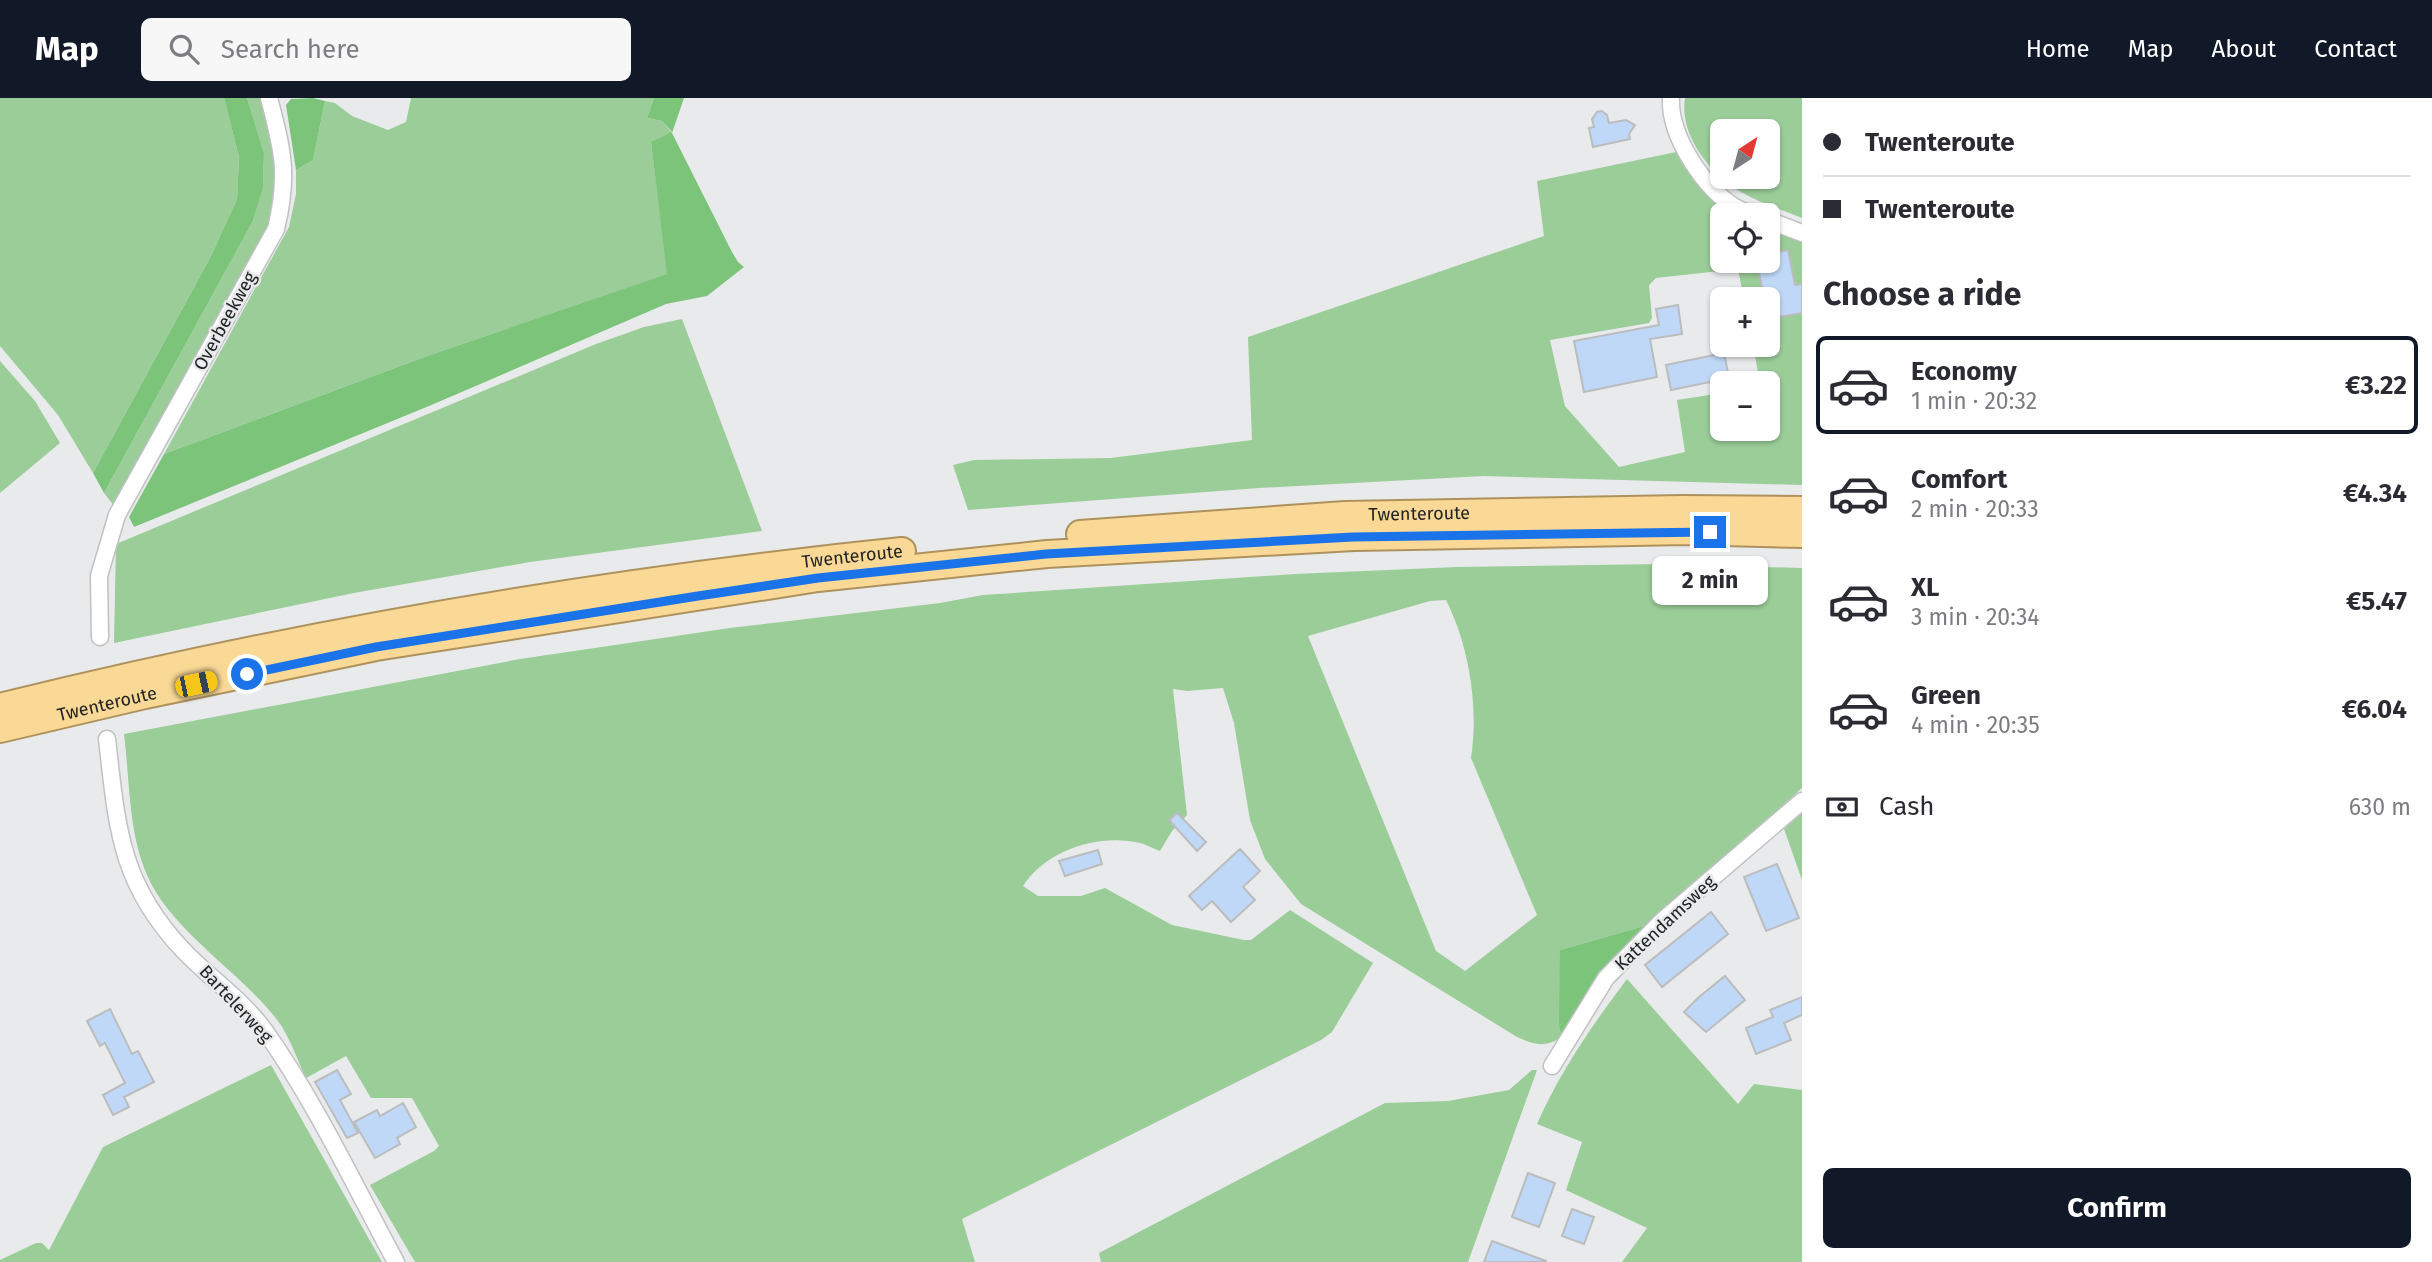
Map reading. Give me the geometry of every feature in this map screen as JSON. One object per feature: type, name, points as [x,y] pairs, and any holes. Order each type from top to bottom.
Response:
[{"type":"highway","name":"Twenteroute","points":[[0,707],[141,673],[371,627],[630,584],[816,560],[1039,537],[1345,515],[1683,509],[1802,510]]},
{"type":"highway","name":"Twenteroute","points":[[0,729],[145,695],[376,647],[818,578],[1046,554],[1353,537],[1687,531],[1802,534]]},
{"type":"street","name":"Overbeekweg","points":[[100,637],[99,576],[117,516],[276,229],[284,199],[285,176],[282,148],[269,98]]},
{"type":"street","points":[[1671,98],[1672,119],[1682,146],[1705,179],[1732,203]]},
{"type":"street","points":[[1780,225],[1802,233]]},
{"type":"street","name":"Bartelerweg","points":[[107,739],[117,826],[126,861],[146,905],[184,951],[245,1008],[291,1069],[396,1262]]},
{"type":"street","name":"Kattendamsweg","points":[[1552,1066],[1606,978],[1662,921],[1802,801]]},
{"type":"green space","points":[[0,98],[224,98],[239,157],[237,199],[211,256],[93,473],[58,415],[0,346]]},
{"type":"green space","points":[[224,98],[247,98],[264,153],[263,188],[253,221],[104,493],[93,473],[211,256],[237,199],[239,157]]},
{"type":"green space","points":[[247,98],[265,98],[273,124],[278,212],[115,507],[104,493],[253,221],[263,188],[264,153]]},
{"type":"green space","points":[[313,98],[325,101],[313,160],[296,170],[286,105],[291,99]]},
{"type":"green space","points":[[411,98],[654,98],[647,118],[662,121],[672,133],[651,143],[668,274],[427,356],[164,454],[289,227],[296,194],[296,170],[313,160],[325,101],[335,103],[352,116],[388,130],[406,122]]},
{"type":"green space","points":[[654,98],[684,98],[672,133],[732,252],[744,267],[707,296],[666,304],[429,406],[134,527],[129,517],[164,454],[427,356],[667,274],[651,142],[672,132],[662,121],[647,118]]},
{"type":"green space","points":[[1685,98],[1802,98],[1802,218],[1780,210],[1780,203],[1763,203],[1737,189],[1780,189],[1780,119],[1710,119],[1710,166],[1699,152],[1687,126]]},
{"type":"green space","points":[[1681,151],[1710,182],[1710,189],[1717,189],[1730,203],[1710,203],[1710,272],[1656,278],[1649,285],[1652,318],[1649,323],[1550,340],[1565,406],[1619,467],[1685,452],[1677,400],[1710,395],[1710,441],[1780,441],[1780,371],[1758,371],[1755,357],[1780,357],[1780,287],[1742,287],[1739,273],[1780,273],[1780,229],[1802,237],[1802,485],[1484,476],[1259,488],[968,510],[953,465],[974,460],[1111,458],[1252,440],[1248,337],[1544,236],[1537,181]]},
{"type":"green space","points":[[682,319],[762,531],[530,562],[354,593],[114,643],[116,544],[596,344],[644,327]]},
{"type":"green space","points":[[0,361],[35,401],[60,443],[0,493]]},
{"type":"green space","points":[[1661,564],[1802,568],[1802,788],[1651,924],[1560,950],[1562,1037],[1550,1043],[1534,1043],[1517,1037],[1301,904],[1265,859],[1250,820],[1234,723],[1223,688],[1187,691],[1173,689],[1187,815],[1172,831],[1160,851],[1124,840],[1108,840],[1075,847],[1045,863],[1023,886],[1038,896],[1081,896],[1105,888],[1172,925],[1244,940],[1251,940],[1290,910],[1373,963],[1332,1032],[1321,1040],[962,1219],[975,1262],[415,1262],[370,1185],[439,1146],[412,1098],[371,1098],[346,1056],[306,1078],[278,1021],[246,986],[189,933],[158,895],[147,875],[136,841],[124,734],[520,659],[983,595],[1295,574],[1457,567]],"holes":[[[1446,600],[1466,656],[1473,697],[1471,758],[1537,915],[1465,971],[1436,951],[1308,636],[1430,601]]]},
{"type":"green space","points":[[1802,813],[1802,880],[1784,829]]},
{"type":"green space","points":[[1651,924],[1562,1037],[1559,1023],[1560,950]]},
{"type":"green space","points":[[1627,979],[1738,1104],[1754,1084],[1802,1090],[1802,1262],[1622,1262],[1647,1228],[1566,1190],[1582,1142],[1537,1124],[1578,1049]]},
{"type":"green space","points":[[271,1065],[382,1262],[0,1262],[36,1243],[42,1243],[49,1250],[103,1147]]},
{"type":"green space","points":[[1532,1070],[1537,1070],[1468,1262],[1101,1262],[1099,1253],[1385,1103],[1448,1101],[1509,1090]]},
{"type":"building","points":[[1602,111],[1607,115],[1609,123],[1626,120],[1635,125],[1629,134],[1630,139],[1593,147],[1589,128],[1594,127],[1592,119],[1597,112]]},
{"type":"building","points":[[1788,250],[1795,285],[1802,284],[1802,313],[1780,317],[1780,287],[1762,287],[1759,273],[1780,273],[1780,252]]},
{"type":"building","points":[[1678,305],[1682,334],[1650,339],[1657,377],[1584,392],[1574,341],[1659,325],[1656,309]]},
{"type":"building","points":[[1710,356],[1725,357],[1728,371],[1710,371],[1710,382],[1671,390],[1666,365]]},
{"type":"building","points":[[1177,813],[1206,842],[1197,851],[1169,820]]},
{"type":"building","points":[[1240,849],[1260,871],[1243,887],[1255,900],[1231,922],[1212,901],[1202,910],[1189,896]]},
{"type":"building","points":[[1098,850],[1102,864],[1065,876],[1059,861]]},
{"type":"building","points":[[1777,864],[1799,918],[1766,931],[1744,877]]},
{"type":"building","points":[[1711,912],[1728,934],[1662,987],[1645,965]]},
{"type":"building","points":[[1725,976],[1745,1000],[1706,1032],[1684,1012]]},
{"type":"building","points":[[1802,997],[1802,1015],[1784,1023],[1791,1040],[1756,1054],[1746,1028],[1773,1017],[1770,1010]]},
{"type":"building","points":[[110,1009],[132,1054],[138,1051],[154,1082],[124,1097],[129,1107],[113,1115],[103,1095],[125,1083],[105,1043],[100,1046],[87,1021]]},
{"type":"building","points":[[337,1070],[351,1094],[340,1100],[358,1133],[347,1138],[315,1082]]},
{"type":"building","points":[[403,1103],[416,1127],[397,1138],[400,1144],[375,1158],[354,1122],[377,1110],[380,1116]]},
{"type":"building","points":[[1528,1173],[1555,1183],[1539,1227],[1512,1217]]},
{"type":"building","points":[[1572,1209],[1594,1217],[1584,1244],[1562,1236]]},
{"type":"building","points":[[1492,1241],[1546,1261],[1546,1262],[1484,1262]]},
{"type":"route","points":[[247,674],[376,647],[698,596],[818,578],[1046,554],[1353,537],[1710,532]]}]
